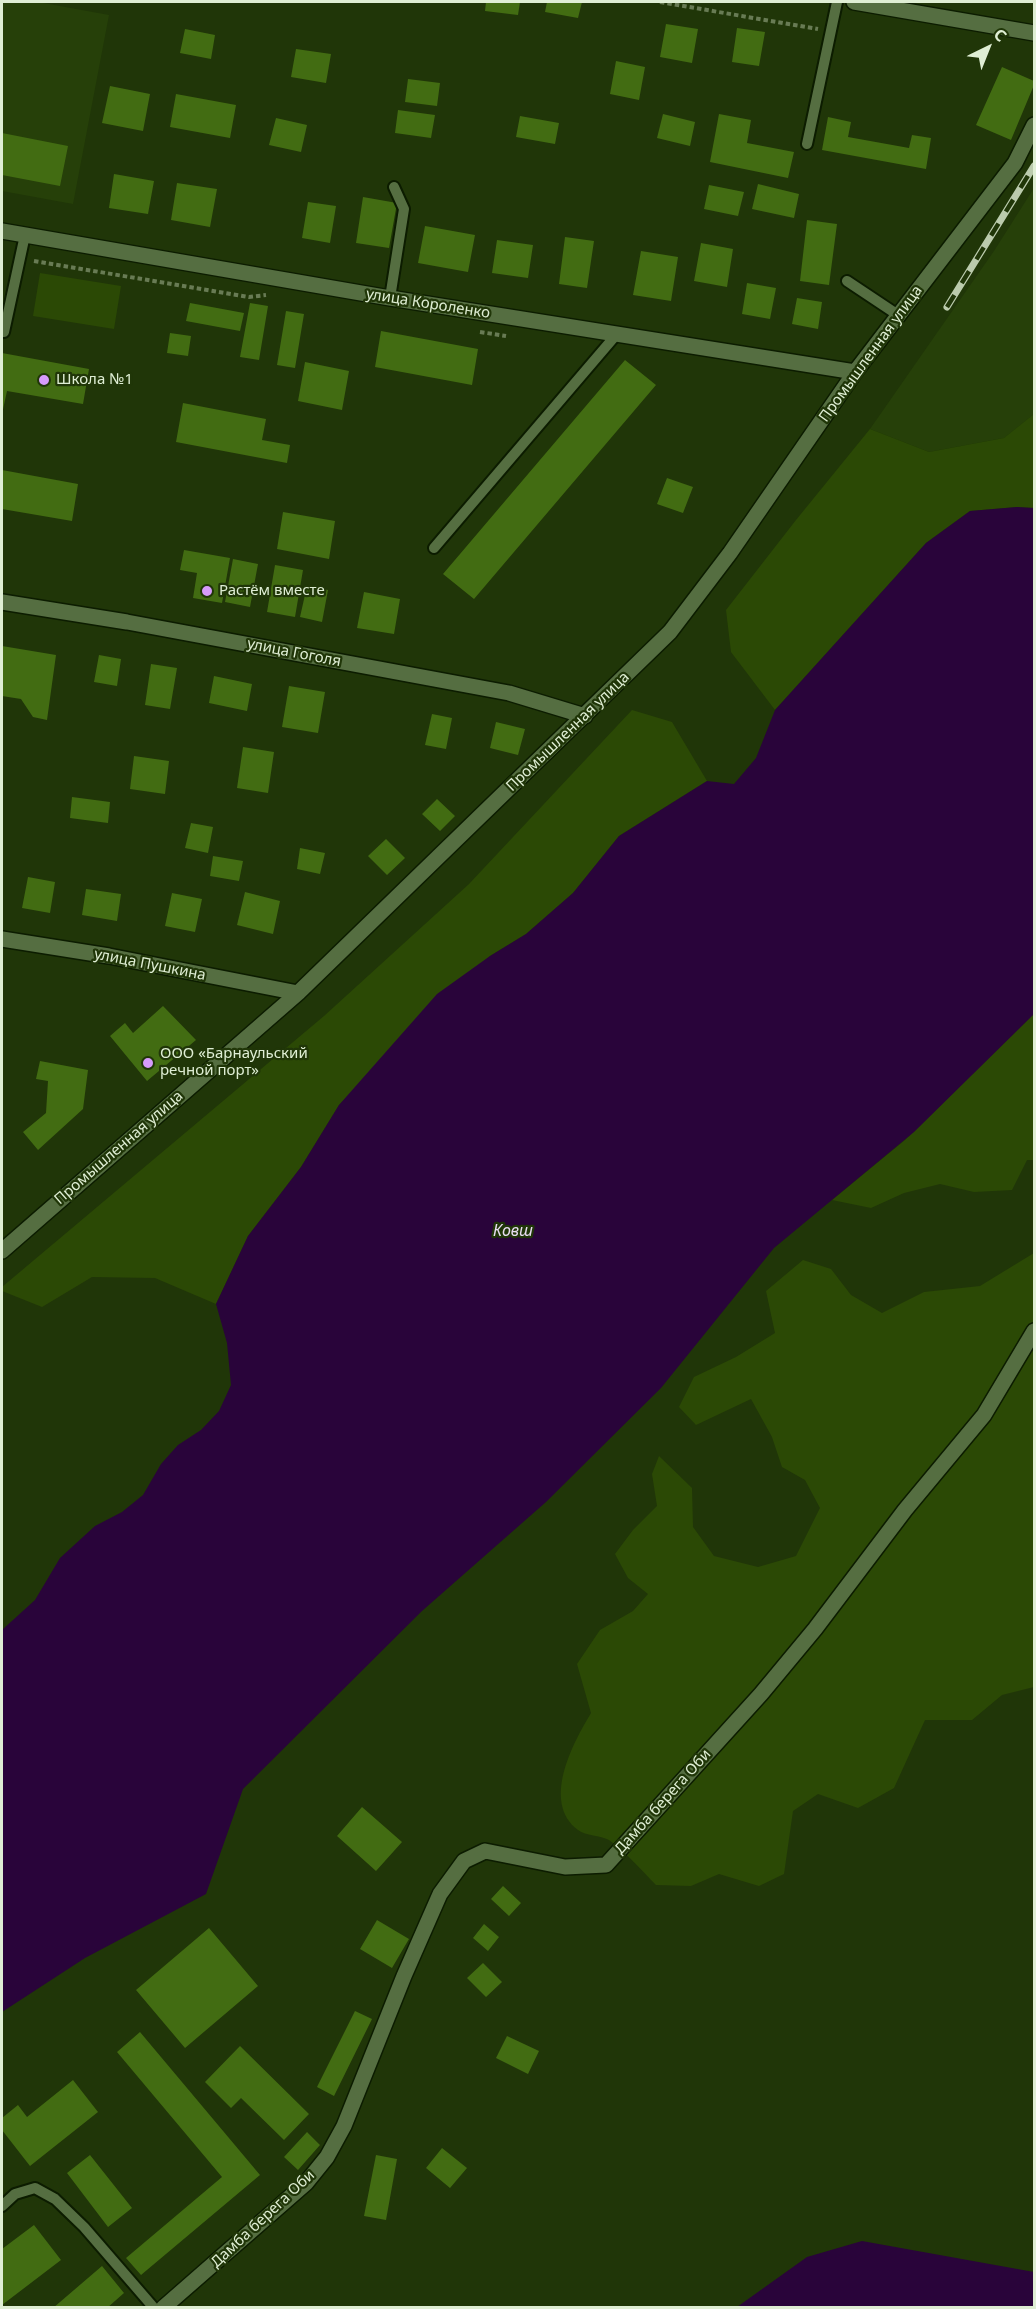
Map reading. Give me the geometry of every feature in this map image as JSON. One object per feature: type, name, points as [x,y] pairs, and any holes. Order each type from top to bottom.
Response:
[{"type":"street","points":[[854,2],[1035,33]]},
{"type":"street","name":"Промышленная улица","points":[[2,1251],[298,993],[670,632],[736,544],[855,372],[1015,163],[1035,125]]},
{"type":"street","name":"улица Короленко","points":[[2,231],[390,298],[855,372]]},
{"type":"street","name":"улица Гоголя","points":[[2,602],[127,622],[509,693],[585,716]]},
{"type":"street","name":"улица Пушкина","points":[[2,939],[109,956],[298,993]]},
{"type":"street","name":"Дамба берега Оби","points":[[163,2307],[306,2183],[327,2157],[344,2126],[404,1976],[440,1894],[464,1861],[485,1851],[565,1867],[606,1864],[761,1694],[815,1629],[905,1510],[984,1415],[1035,1331]]},
{"type":"lane","points":[[807,144],[837,2]]},
{"type":"lane","points":[[390,298],[404,209],[394,187]]},
{"type":"lane","points":[[4,332],[25,235]]},
{"type":"lane","points":[[847,281],[898,315]]},
{"type":"lane","points":[[434,548],[616,335]]},
{"type":"lane","points":[[2,2206],[15,2194],[35,2188],[55,2199],[84,2227],[154,2307]]},
{"type":"path","points":[[660,2],[830,31]]},
{"type":"path","points":[[19,259],[249,297],[276,294]]},
{"type":"path","points":[[470,330],[515,337]]},
{"type":"shaded area","points":[[2,2],[38,2],[109,15],[73,204],[2,191]]},
{"type":"shaded area","points":[[1034,188],[1034,414],[1004,438],[929,452],[870,429],[994,251]]},
{"type":"shaded area","points":[[40,273],[121,286],[114,329],[33,316]]},
{"type":"shaded area","points":[[1034,414],[1034,508],[970,511],[926,543],[775,710],[731,652],[726,610],[870,429],[929,452],[1004,438]]},
{"type":"shaded area","points":[[632,710],[672,722],[707,781],[619,836],[573,893],[526,934],[490,956],[339,1105],[301,1167],[248,1236],[216,1304],[155,1278],[92,1277],[42,1307],[2,1291],[2,1287],[324,1016],[469,884]]},
{"type":"shaded area","points":[[1034,1014],[1034,1160],[1027,1160],[1012,1190],[974,1192],[940,1184],[904,1193],[871,1208],[832,1200],[905,1140]]},
{"type":"shaded area","points":[[1034,1253],[1034,1687],[1002,1695],[972,1720],[925,1720],[894,1788],[858,1808],[818,1794],[793,1811],[784,1874],[759,1886],[719,1874],[691,1886],[656,1885],[609,1840],[578,1830],[567,1818],[562,1804],[561,1789],[569,1756],[591,1713],[577,1664],[600,1630],[633,1611],[648,1594],[628,1578],[615,1554],[633,1530],[657,1506],[652,1474],[659,1456],[692,1488],[693,1527],[714,1556],[758,1567],[796,1556],[820,1508],[805,1480],[782,1467],[772,1437],[751,1399],[696,1425],[679,1407],[694,1377],[736,1357],[775,1333],[766,1291],[803,1260],[831,1269],[851,1295],[882,1313],[924,1292],[980,1286]]},
{"type":"water","name":"Ковш","points":[[1034,508],[1034,1014],[914,1132],[774,1248],[661,1388],[546,1502],[422,1611],[243,1789],[206,1894],[85,1958],[2,2012],[2,1630],[35,1600],[60,1558],[95,1526],[122,1512],[143,1495],[161,1464],[178,1445],[201,1430],[219,1411],[231,1385],[227,1343],[216,1304],[248,1236],[301,1167],[339,1105],[437,994],[490,956],[526,934],[573,893],[619,836],[707,781],[734,784],[756,758],[775,710],[926,543],[970,511]]},
{"type":"water","points":[[862,2241],[1034,2272],[1034,2307],[737,2307],[807,2257]]},
{"type":"building","points":[[486,2],[520,2],[518,15],[485,11]]},
{"type":"building","points":[[547,2],[582,2],[578,18],[545,12]]},
{"type":"building","points":[[666,24],[698,29],[692,63],[660,57]]},
{"type":"building","points":[[737,28],[765,32],[759,66],[732,62]]},
{"type":"building","points":[[185,29],[215,35],[211,59],[180,53]]},
{"type":"building","points":[[296,49],[331,54],[326,83],[291,77]]},
{"type":"building","points":[[616,61],[645,67],[639,100],[610,94]]},
{"type":"building","points":[[1002,67],[1034,81],[1011,140],[976,125]]},
{"type":"building","points":[[408,79],[440,83],[437,106],[405,102]]},
{"type":"building","points":[[110,86],[150,94],[143,131],[102,123]]},
{"type":"building","points":[[176,94],[236,105],[230,138],[170,127]]},
{"type":"building","points":[[398,110],[435,115],[431,138],[395,133]]},
{"type":"building","points":[[663,114],[695,122],[690,146],[657,138]]},
{"type":"building","points":[[719,114],[751,120],[747,143],[794,152],[788,178],[710,162]]},
{"type":"building","points":[[520,116],[559,123],[555,144],[516,137]]},
{"type":"building","points":[[828,117],[851,122],[848,137],[909,148],[912,135],[931,138],[926,169],[822,150]]},
{"type":"building","points":[[276,118],[307,125],[301,152],[269,145]]},
{"type":"building","points":[[2,133],[68,146],[60,186],[2,175]]},
{"type":"building","points":[[114,174],[154,181],[148,214],[109,208]]},
{"type":"building","points":[[177,183],[217,189],[210,227],[171,220]]},
{"type":"building","points":[[758,184],[799,194],[794,218],[752,209]]},
{"type":"building","points":[[709,185],[744,192],[738,216],[704,209]]},
{"type":"building","points":[[363,197],[397,203],[389,248],[356,243]]},
{"type":"building","points":[[308,202],[336,206],[330,243],[302,238]]},
{"type":"building","points":[[807,220],[837,224],[829,285],[800,281]]},
{"type":"building","points":[[425,226],[475,235],[468,272],[418,263]]},
{"type":"building","points":[[565,237],[594,241],[587,288],[559,284]]},
{"type":"building","points":[[497,240],[533,245],[528,278],[492,273]]},
{"type":"building","points":[[701,243],[733,249],[727,287],[694,281]]},
{"type":"building","points":[[641,251],[678,257],[671,301],[633,295]]},
{"type":"building","points":[[747,283],[776,288],[770,319],[742,314]]},
{"type":"building","points":[[797,298],[822,302],[818,329],[792,324]]},
{"type":"building","points":[[190,303],[244,313],[240,331],[186,321]]},
{"type":"building","points":[[250,303],[268,306],[259,360],[240,357]]},
{"type":"building","points":[[286,311],[304,314],[295,368],[277,365]]},
{"type":"building","points":[[381,331],[478,349],[472,385],[375,367]]},
{"type":"building","points":[[170,333],[191,336],[188,356],[167,353]]},
{"type":"building","name":"Школа №1","points":[[2,353],[89,369],[83,404],[7,391],[2,414]]},
{"type":"building","points":[[625,360],[656,385],[474,599],[443,574]]},
{"type":"building","points":[[305,362],[349,371],[342,410],[298,401]]},
{"type":"building","points":[[183,403],[266,419],[262,440],[290,445],[287,463],[176,442]]},
{"type":"building","points":[[2,470],[78,484],[72,521],[2,509]]},
{"type":"building","points":[[667,478],[693,487],[683,513],[657,504]]},
{"type":"building","points":[[283,512],[335,521],[329,559],[277,549]]},
{"type":"building","points":[[184,550],[230,558],[222,603],[193,598],[197,573],[180,570]]},
{"type":"building","points":[[233,559],[258,564],[250,607],[225,602]]},
{"type":"building","points":[[275,565],[303,570],[295,617],[267,612]]},
{"type":"building","points":[[307,586],[328,590],[322,622],[300,617]]},
{"type":"building","points":[[364,592],[400,599],[394,634],[357,628]]},
{"type":"building","points":[[2,646],[56,655],[47,720],[33,717],[21,699],[2,696]]},
{"type":"building","points":[[99,655],[121,659],[117,686],[94,682]]},
{"type":"building","points":[[151,664],[177,668],[170,709],[145,705]]},
{"type":"building","points":[[214,676],[252,684],[247,711],[209,703]]},
{"type":"building","points":[[289,686],[325,692],[318,733],[282,727]]},
{"type":"building","points":[[432,714],[452,718],[446,749],[425,745]]},
{"type":"building","points":[[496,722],[525,729],[518,755],[490,748]]},
{"type":"building","points":[[243,747],[274,752],[268,793],[237,788]]},
{"type":"building","points":[[134,756],[169,761],[165,794],[130,789]]},
{"type":"building","points":[[72,797],[110,802],[108,823],[70,818]]},
{"type":"building","points":[[437,799],[455,816],[440,831],[422,814]]},
{"type":"building","points":[[191,823],[213,827],[208,853],[185,848]]},
{"type":"building","points":[[386,839],[405,858],[387,875],[368,856]]},
{"type":"building","points":[[300,848],[325,853],[320,874],[297,869]]},
{"type":"building","points":[[213,856],[243,861],[239,881],[210,876]]},
{"type":"building","points":[[28,877],[55,882],[50,913],[22,908]]},
{"type":"building","points":[[86,889],[121,894],[117,921],[82,915]]},
{"type":"building","points":[[245,892],[280,901],[273,934],[237,925]]},
{"type":"building","points":[[172,893],[202,899],[195,932],[165,926]]},
{"type":"building","points":[[163,1006],[196,1040],[147,1081],[110,1036],[125,1023],[133,1033]]},
{"type":"building","points":[[40,1061],[88,1070],[83,1109],[38,1150],[23,1132],[46,1113],[48,1081],[36,1079]]},
{"type":"building","points":[[362,1807],[402,1842],[376,1871],[337,1836]]},
{"type":"building","points":[[503,1886],[521,1903],[509,1916],[491,1899]]},
{"type":"building","points":[[377,1920],[409,1939],[392,1968],[360,1949]]},
{"type":"building","points":[[484,1924],[499,1937],[488,1951],[473,1938]]},
{"type":"building","points":[[209,1928],[258,1986],[185,2048],[136,1990]]},
{"type":"building","points":[[483,1963],[502,1982],[486,1997],[467,1978]]},
{"type":"building","points":[[355,2011],[372,2019],[334,2096],[317,2087]]},
{"type":"building","points":[[140,2032],[260,2175],[141,2275],[126,2258],[222,2177],[117,2052]]},
{"type":"building","points":[[507,2036],[539,2051],[528,2074],[496,2058]]},
{"type":"building","points":[[240,2046],[309,2114],[284,2140],[241,2098],[231,2108],[205,2082]]},
{"type":"building","points":[[73,2080],[98,2112],[30,2166],[2,2130],[2,2118],[18,2105],[27,2117]]},
{"type":"building","points":[[307,2132],[320,2145],[298,2170],[284,2157]]},
{"type":"building","points":[[442,2148],[467,2168],[450,2188],[426,2168]]},
{"type":"building","points":[[90,2155],[132,2208],[108,2227],[67,2173]]},
{"type":"building","points":[[376,2155],[397,2159],[386,2220],[364,2216]]},
{"type":"building","points":[[34,2225],[61,2260],[2,2305],[2,2249]]},
{"type":"building","points":[[102,2266],[124,2293],[107,2308],[53,2308]]},
{"type":"railway","points":[[947,307],[1034,166]]},
{"type":"place","name":"Школа №1","points":[[44,380]]},
{"type":"place","name":"Растём вместе","points":[[207,591]]},
{"type":"place","name":"ООО «Барнаульский речной порт»","points":[[148,1063]]}]
